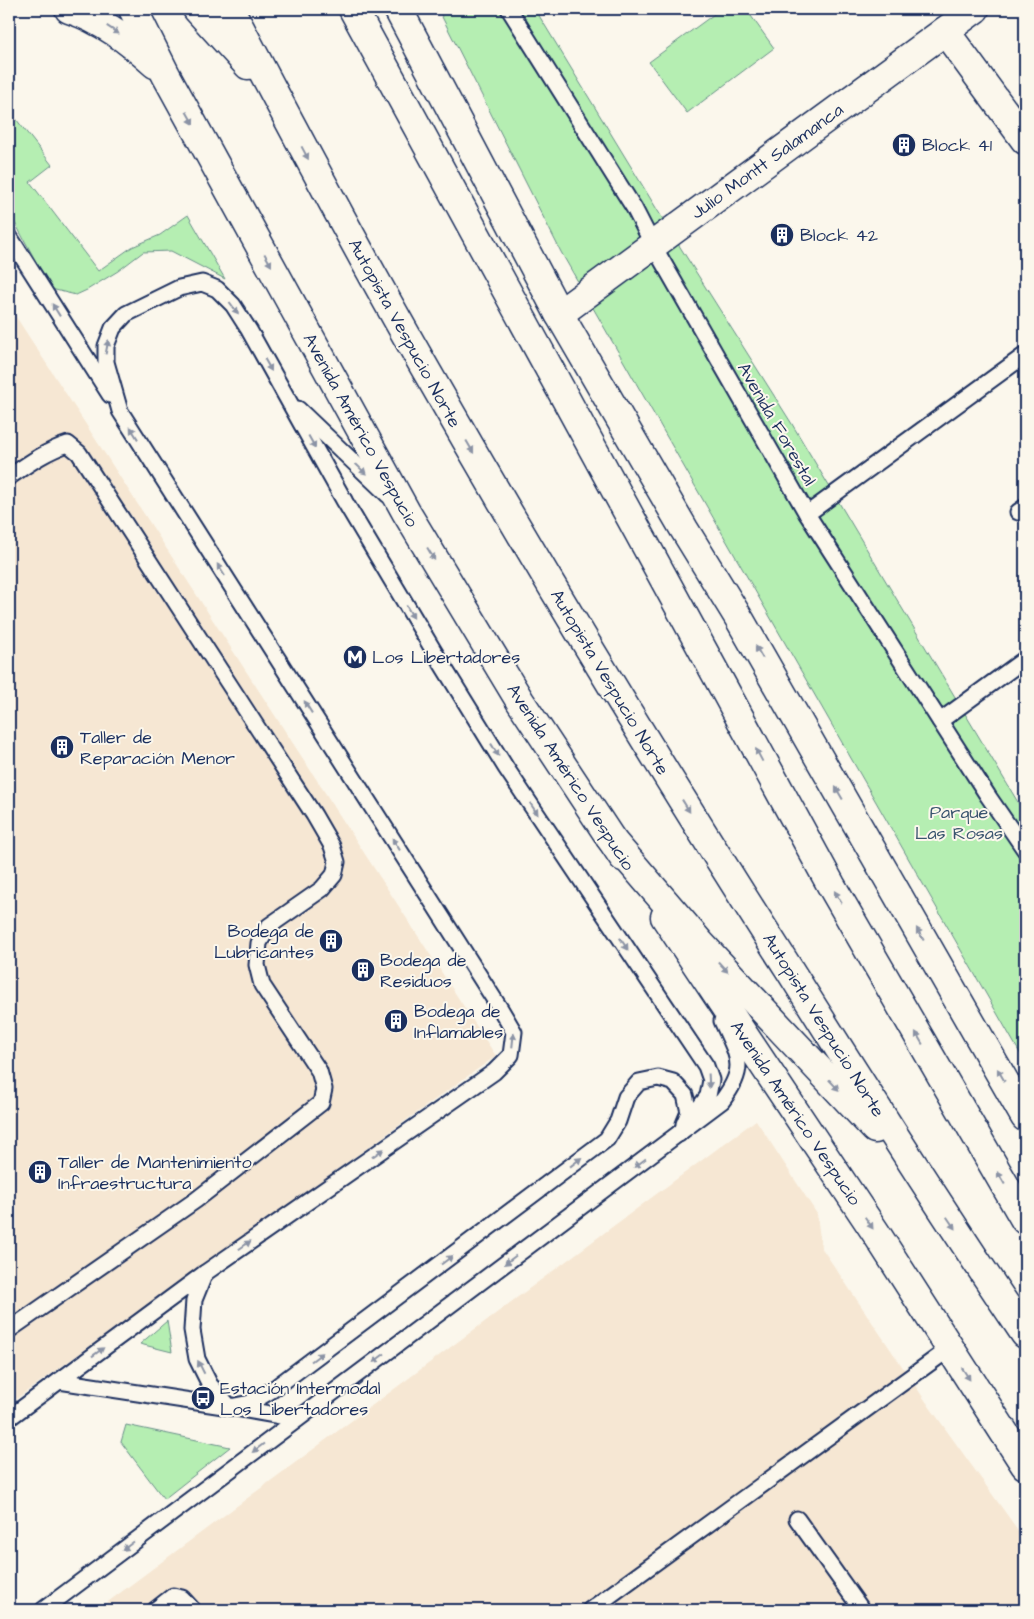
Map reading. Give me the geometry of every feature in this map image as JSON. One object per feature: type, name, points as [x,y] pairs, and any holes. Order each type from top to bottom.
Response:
[{"type":"main road","points":[[69,9],[102,23],[125,38],[166,75]]},
{"type":"main road","name":"Avenida Américo Vespucio","points":[[133,9],[166,75],[406,512],[520,701],[876,1233],[1025,1465]]},
{"type":"main road","points":[[353,9],[831,885],[1025,1220]]},
{"type":"main road","points":[[398,9],[559,314],[684,529],[740,620],[1025,1118]]},
{"type":"main road","name":"Julio Montt Salamanca","points":[[559,314],[975,9]]},
{"type":"main road","name":"Autopista Vespucio Norte","points":[[211,12],[240,56],[282,110],[433,383],[538,562],[699,827],[924,1182],[1025,1334]]},
{"type":"main road","points":[[945,31],[1025,140]]},
{"type":"main road","points":[[610,838],[701,944],[799,1046],[924,1182]]},
{"type":"lane","name":"Avenida Forestal","points":[[510,9],[634,208],[652,245],[807,514],[988,796],[1025,850]]},
{"type":"lane","points":[[9,236],[514,1032],[511,1055],[494,1072],[205,1273],[9,1418]]},
{"type":"lane","points":[[120,411],[106,362],[106,346],[113,328],[126,314],[180,288],[202,283],[217,289],[233,305],[249,330],[375,553],[506,768],[706,1066],[711,1080],[708,1096],[679,1134]]},
{"type":"lane","points":[[807,514],[1025,355]]},
{"type":"lane","points":[[288,400],[406,512]]},
{"type":"lane","points":[[9,477],[39,456],[56,448],[68,444],[79,453],[314,815],[332,846],[337,862],[334,875],[322,889],[269,926],[259,943],[257,965],[262,985],[319,1071],[324,1089],[321,1103],[196,1200],[9,1330]]},
{"type":"lane","points":[[940,720],[1025,659]]},
{"type":"lane","points":[[43,1610],[722,1101],[734,1086],[739,1067],[736,1053],[697,963]]},
{"type":"lane","points":[[230,1406],[250,1403],[272,1390],[606,1139],[618,1121],[626,1097],[639,1082],[658,1078],[673,1082],[685,1095],[689,1112],[679,1134]]},
{"type":"lane","points":[[205,1273],[194,1300],[193,1339],[197,1359],[210,1384],[230,1406]]},
{"type":"lane","points":[[590,1610],[950,1349]]},
{"type":"lane","points":[[59,1381],[230,1406],[297,1419]]},
{"type":"lane","points":[[797,1519],[862,1610]]},
{"type":"lane","points":[[156,1610],[172,1596],[182,1598],[193,1610]]},
{"type":"shaded area","points":[[9,306],[496,1056],[9,1404]]},
{"type":"shaded area","points":[[756,1120],[817,1214],[821,1247],[929,1406],[1025,1540],[1025,1610],[97,1610]]},
{"type":"green space","name":"Parque Las Rosas","points":[[438,9],[535,9],[675,239],[792,424],[1025,814],[1025,1062],[561,252]]},
{"type":"green space","points":[[721,9],[746,9],[774,48],[687,113],[649,62]]},
{"type":"green space","points":[[9,110],[52,165],[30,182],[98,271],[132,247],[160,235],[188,215],[225,279],[171,251],[143,252],[118,271],[76,295],[51,289],[9,212]]},
{"type":"green space","points":[[167,1321],[172,1352],[140,1344]]},
{"type":"green space","points":[[126,1425],[230,1447],[164,1499],[121,1442]]},
{"type":"place","name":"Block 41","points":[[904,145]]},
{"type":"place","name":"Block 42","points":[[782,235]]},
{"type":"place","name":"Los Libertadores","points":[[355,657]]},
{"type":"place","name":"Taller de Reparación Menor","points":[[62,747]]},
{"type":"place","name":"Bodega de Lubricantes","points":[[331,941]]},
{"type":"place","name":"Bodega de Residuos","points":[[363,970]]},
{"type":"place","name":"Bodega de Inflamables","points":[[396,1021]]},
{"type":"place","name":"Taller de Mantenimiento Infraestructura","points":[[40,1172]]},
{"type":"place","name":"Estación Intermodal Los Libertadores","points":[[203,1398]]}]
